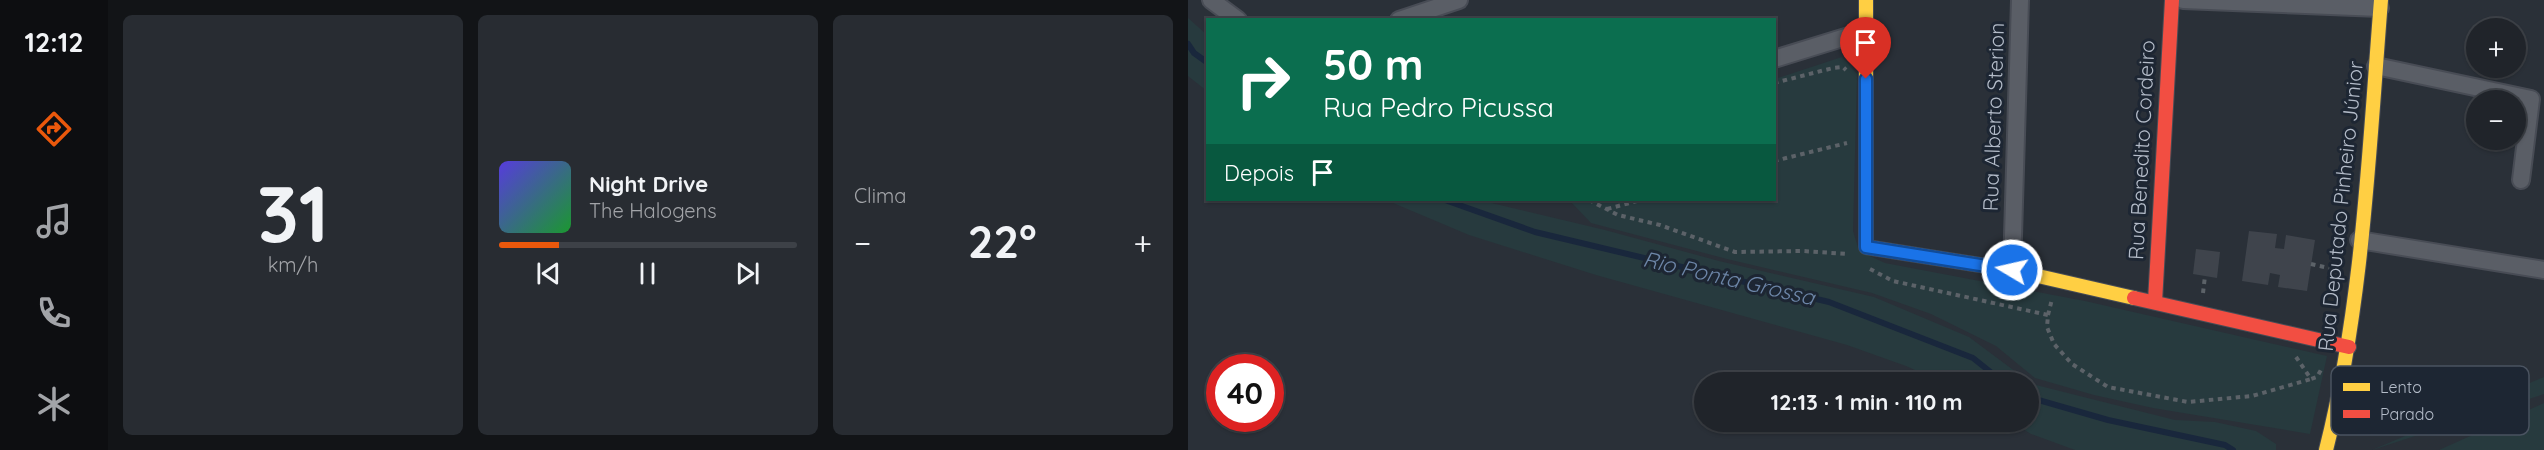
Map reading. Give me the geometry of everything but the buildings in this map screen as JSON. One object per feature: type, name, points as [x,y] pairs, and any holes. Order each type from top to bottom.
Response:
[{"type":"street","points":[[1211,0],[1235,18]]},
{"type":"street","points":[[1405,18],[1459,0]]},
{"type":"street","points":[[1866,0],[1866,247],[2012,270],[2349,347]]},
{"type":"street","name":"Rua Alberto Sterion","points":[[2012,270],[2020,0]]},
{"type":"street","name":"Rua Benedito Cordeiro","points":[[2155,302],[2172,0]]},
{"type":"street","points":[[2183,0],[2380,4]]},
{"type":"street","name":"Rua Deputado Pinheiro Júnior","points":[[2345,366],[2349,347],[2360,240],[2380,4]]},
{"type":"street","points":[[1776,58],[1865,31]]},
{"type":"street","points":[[2376,66],[2531,99],[2521,180]]},
{"type":"street","points":[[2360,240],[2544,270]]},
{"type":"street","name":"Rua Deputado Pinheiro Júnior","points":[[2326,450],[2331,428]]},
{"type":"path","points":[[1776,82],[1833,68],[1843,67],[1851,73]]},
{"type":"path","points":[[1776,161],[1851,142],[1850,153]]},
{"type":"path","points":[[1590,201],[1618,215],[1660,225],[1735,252],[1803,251],[1854,254],[1850,246]]},
{"type":"path","points":[[1606,209],[1637,201]]},
{"type":"path","points":[[2312,264],[2356,274]]},
{"type":"path","points":[[1867,268],[1893,281],[2048,315]]},
{"type":"path","points":[[2052,298],[2047,327],[2054,344],[2072,364],[2108,387],[2187,402],[2252,396],[2311,379]]},
{"type":"green space","points":[[1188,18],[1206,34],[1206,90],[1188,76]]},
{"type":"green space","points":[[1842,57],[1857,74],[1853,231],[1859,251],[1885,263],[2085,301],[2327,356],[2310,434],[2153,408],[2094,395],[2039,379],[2039,372],[2028,372],[1996,346],[1931,314],[1872,293],[1727,259],[1591,223],[1570,201],[1776,201],[1776,79]]},
{"type":"green space","points":[[1388,201],[1483,201],[1605,230],[1719,261],[1874,297],[1969,337],[2016,372],[1920,372],[1847,345],[1596,275],[1469,235]]},
{"type":"green space","points":[[2544,377],[2544,394],[2529,399],[2529,383]]},
{"type":"green space","points":[[2039,386],[2175,420],[2215,422],[2256,431],[2276,444],[2276,450],[2075,450],[2028,432],[2039,432]]},
{"type":"green space","points":[[2544,403],[2544,450],[2439,450],[2473,435],[2529,435],[2529,410]]},
{"type":"green space","points":[[2407,435],[2418,435],[2372,450]]},
{"type":"waterway","name":"Rio Ponta Grossa","points":[[1188,44],[1194,53],[1206,62]]},
{"type":"waterway","name":"Rio Ponta Grossa","points":[[1448,201],[1535,232],[1829,302],[1973,358],[1990,372]]},
{"type":"waterway","name":"Rio Ponta Grossa","points":[[2039,400],[2108,420],[2225,445],[2233,450]]},
{"type":"traffic: slow","points":[[1866,0],[1866,247],[2012,270],[2134,298]]},
{"type":"traffic: slow","points":[[2344,366],[2363,226],[2381,0]]},
{"type":"traffic: slow","points":[[2326,450],[2331,427]]},
{"type":"traffic: jam","points":[[2155,302],[2172,0]]},
{"type":"traffic: jam","points":[[2134,298],[2349,347]]},
{"type":"route","points":[[1866,79],[1866,247],[2012,270]]}]
